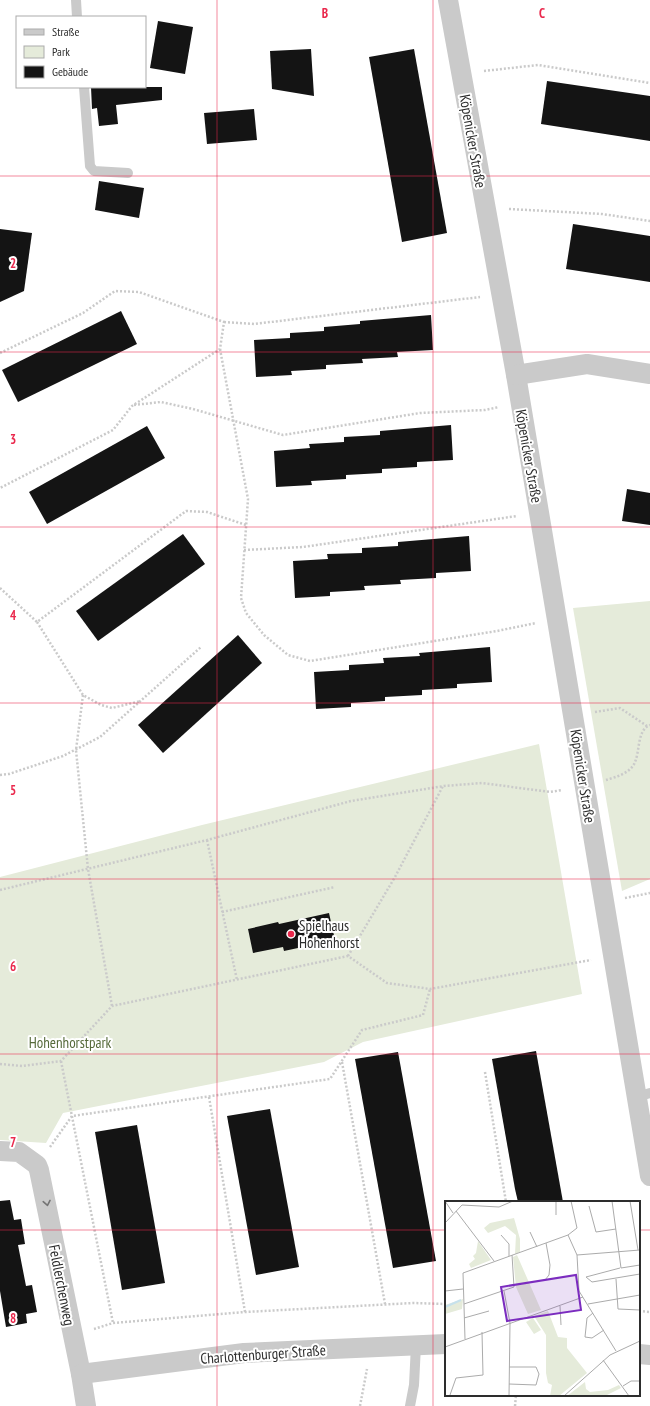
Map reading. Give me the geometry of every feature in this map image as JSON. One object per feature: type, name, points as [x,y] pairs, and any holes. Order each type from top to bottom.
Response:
[{"type":"street","name":"Köpenicker Straße","points":[[448,0],[484,208],[516,375],[519,404],[612,957],[643,1095],[650,1176]]},
{"type":"street","points":[[516,375],[587,364],[650,374]]},
{"type":"street","points":[[0,1151],[19,1152],[37,1165]]},
{"type":"street","name":"Feldlerchenweg","points":[[37,1165],[43,1183],[86,1406]]},
{"type":"street","name":"Charlottenburger Straße","points":[[81,1374],[244,1353],[445,1344]]},
{"type":"street","points":[[640,1354],[650,1355]]},
{"type":"lane","points":[[76,0],[77,16]]},
{"type":"lane","points":[[84,88],[90,166],[94,171],[128,173]]},
{"type":"lane","points":[[410,1406],[414,1385],[416,1345]]},
{"type":"path","points":[[461,74],[538,65],[650,83]]},
{"type":"path","points":[[484,208],[602,214],[650,221]]},
{"type":"path","points":[[0,354],[84,313],[115,291],[139,292],[224,322],[254,324],[465,300],[500,293]]},
{"type":"path","points":[[224,322],[220,349],[248,499],[241,598],[246,613],[264,635],[288,655],[310,661],[496,632],[556,619]]},
{"type":"path","points":[[0,488],[113,430],[132,406],[220,349]]},
{"type":"path","points":[[132,406],[161,402],[283,435],[420,414],[485,410],[519,404]]},
{"type":"path","points":[[37,622],[186,511],[207,512],[246,525]]},
{"type":"path","points":[[244,550],[303,547],[538,512]]},
{"type":"path","points":[[0,588],[37,622],[83,695],[101,705],[112,708],[142,700]]},
{"type":"path","points":[[0,775],[9,774],[63,756],[100,737],[201,647]]},
{"type":"path","points":[[83,695],[76,750],[88,868],[112,1006]]},
{"type":"path","points":[[572,716],[620,708],[648,726],[642,733],[635,763],[627,771],[611,779]]},
{"type":"path","points":[[0,890],[207,840],[351,801],[444,786],[482,783],[550,792],[584,786]]},
{"type":"path","points":[[348,956],[395,877],[444,786]]},
{"type":"path","points":[[207,840],[237,980]]},
{"type":"path","points":[[222,912],[335,887]]},
{"type":"path","points":[[0,1064],[22,1066],[61,1061],[112,1006],[348,956],[387,983],[430,989],[612,957]]},
{"type":"path","points":[[37,1165],[72,1116],[330,1079],[362,1030],[423,1015],[430,989]]},
{"type":"path","points":[[61,1061],[113,1323]]},
{"type":"path","points":[[342,1062],[385,1304]]},
{"type":"path","points":[[485,1072],[506,1201]]},
{"type":"path","points":[[209,1097],[245,1312]]},
{"type":"path","points":[[72,1336],[113,1323],[245,1312],[385,1304],[445,1304]]},
{"type":"path","points":[[360,1406],[371,1347]]},
{"type":"path","points":[[515,1406],[516,1396]]},
{"type":"green space","points":[[650,601],[650,879],[622,891],[573,608]]},
{"type":"green space","name":"Hohenhorstpark","points":[[539,744],[582,994],[363,1042],[324,1062],[63,1113],[46,1143],[0,1140],[0,877],[202,825]]},
{"type":"building","points":[[158,21],[193,27],[185,74],[150,68]]},
{"type":"building","points":[[311,49],[314,96],[272,89],[270,51]]},
{"type":"building","points":[[414,49],[447,233],[402,242],[369,57]]},
{"type":"building","points":[[547,81],[650,96],[650,141],[541,124]]},
{"type":"building","points":[[162,87],[162,100],[116,105],[118,124],[99,126],[97,108],[92,109],[91,88]]},
{"type":"building","points":[[254,109],[257,140],[207,144],[204,113]]},
{"type":"building","points":[[99,181],[144,188],[139,218],[95,210]]},
{"type":"building","points":[[573,224],[650,236],[650,282],[566,269]]},
{"type":"building","points":[[0,229],[32,233],[24,291],[0,302]]},
{"type":"building","points":[[121,311],[137,344],[18,402],[2,370]]},
{"type":"building","points":[[431,315],[433,350],[397,352],[398,357],[362,359],[363,363],[326,365],[326,369],[291,371],[292,375],[256,377],[254,340],[290,338],[290,333],[324,331],[324,327],[360,324],[360,321]]},
{"type":"building","points":[[451,425],[453,460],[417,462],[417,467],[382,469],[382,473],[346,475],[346,479],[311,481],[312,485],[276,487],[274,451],[310,448],[309,444],[344,442],[344,437],[380,435],[380,431]]},
{"type":"building","points":[[147,426],[165,458],[47,524],[29,492]]},
{"type":"building","points":[[627,489],[650,493],[650,525],[622,521]]},
{"type":"building","points":[[183,534],[205,564],[98,641],[76,611]]},
{"type":"building","points":[[469,536],[471,571],[436,573],[436,578],[400,580],[401,584],[364,586],[365,590],[330,592],[330,596],[295,598],[293,561],[328,559],[327,554],[362,553],[362,548],[398,546],[398,542]]},
{"type":"building","points":[[238,635],[262,663],[163,753],[138,725]]},
{"type":"building","points":[[490,647],[492,682],[457,684],[457,688],[422,690],[422,695],[385,697],[385,701],[351,703],[351,707],[316,709],[314,672],[349,670],[349,665],[384,663],[383,658],[420,656],[419,653]]},
{"type":"building","name":"Spielhaus Hohenhorst","points":[[329,913],[335,940],[284,951],[283,947],[253,953],[248,929]]},
{"type":"building","points":[[536,1051],[563,1201],[518,1201],[492,1059]]},
{"type":"building","points":[[398,1052],[436,1261],[393,1268],[355,1059]]},
{"type":"building","points":[[270,1109],[299,1267],[256,1275],[227,1116]]},
{"type":"building","points":[[137,1125],[165,1283],[122,1290],[95,1132]]},
{"type":"building","points":[[10,1200],[14,1220],[21,1219],[25,1244],[18,1245],[26,1286],[32,1285],[37,1312],[26,1314],[27,1323],[6,1327],[0,1291],[0,1201]]},
{"type":"place","name":"Spielhaus Hohenhorst","points":[[291,934]]}]
